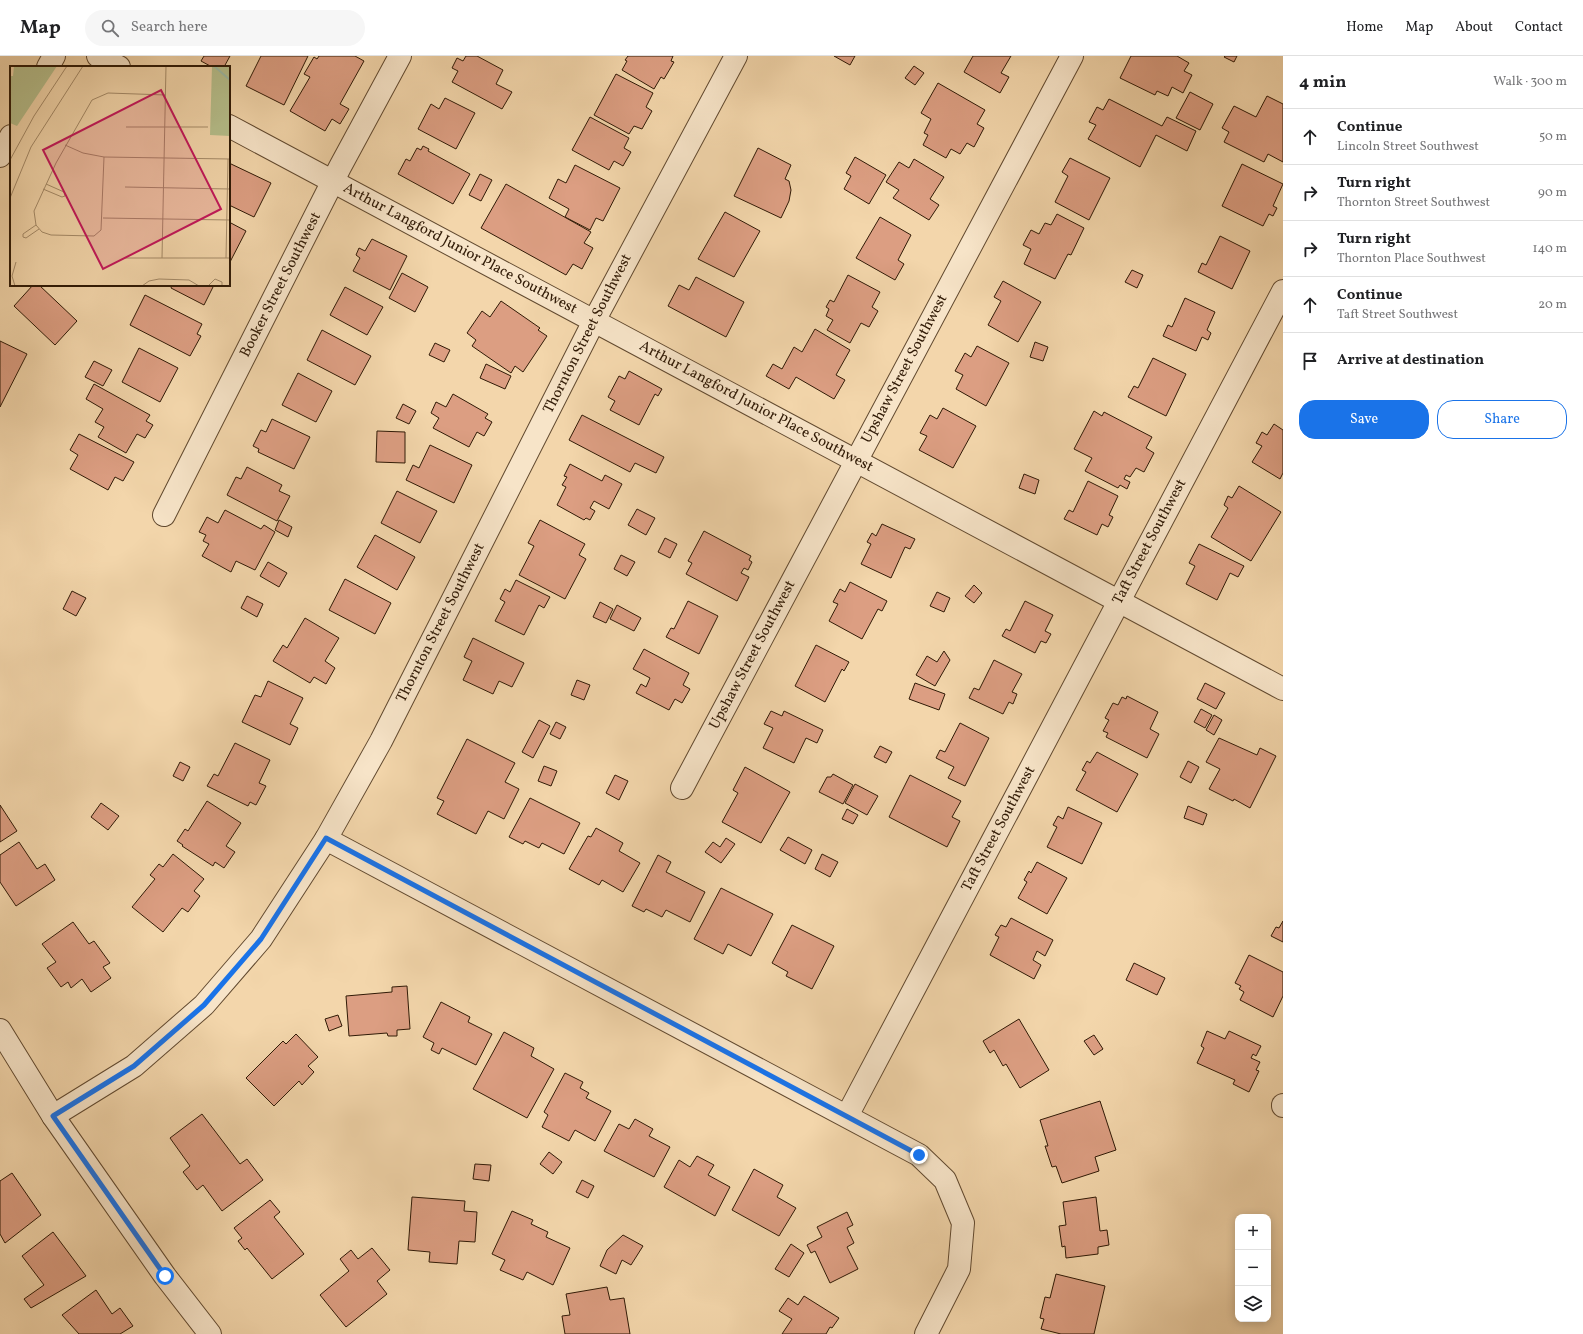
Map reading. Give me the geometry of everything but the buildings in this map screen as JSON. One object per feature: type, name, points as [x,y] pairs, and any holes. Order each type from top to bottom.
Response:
[{"type":"street","points":[[49,66],[54,56]]},
{"type":"street","points":[[98,56],[117,66]]},
{"type":"street","name":"Booker Street Southwest","points":[[164,515],[333,182],[400,56]]},
{"type":"street","name":"Thornton Street Southwest","points":[[53,1116],[134,1066],[204,1005],[261,939],[326,838],[381,741],[594,321],[736,56]]},
{"type":"street","name":"Upshaw Street Southwest","points":[[682,788],[1072,56]]},
{"type":"street","name":"Arthur Langford Junior Place Southwest","points":[[230,127],[1283,689]]},
{"type":"street","points":[[0,156],[10,138]]},
{"type":"street","name":"Taft Street Southwest","points":[[847,1116],[1283,291]]},
{"type":"street","points":[[326,838],[919,1155],[945,1180],[963,1223],[959,1268],[926,1334]]},
{"type":"street","points":[[0,1030],[53,1116],[165,1276],[210,1334]]},
{"type":"route","points":[[165,1276],[53,1116],[134,1066],[204,1005],[261,939],[326,838],[919,1155]]}]
